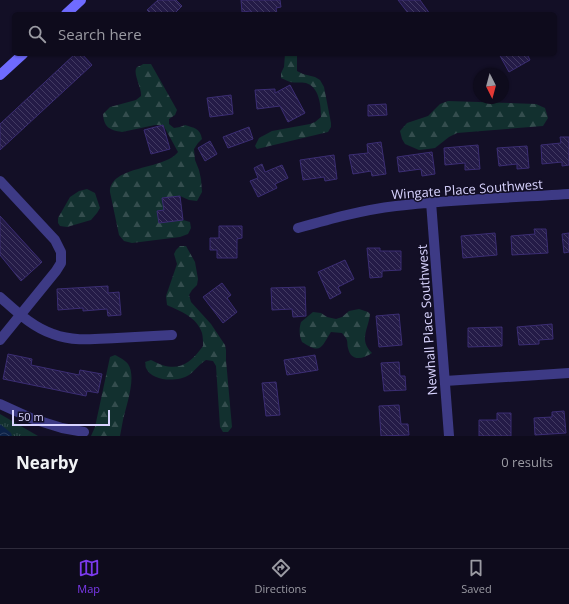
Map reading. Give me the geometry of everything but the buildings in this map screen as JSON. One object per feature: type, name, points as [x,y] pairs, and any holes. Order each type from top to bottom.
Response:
[{"type":"street","points":[[68,12],[81,0]]},
{"type":"street","points":[[0,75],[21,56]]},
{"type":"street","points":[[0,180],[56,240],[61,252],[61,263],[56,271],[0,340]]},
{"type":"street","name":"Wingate Place Southwest","points":[[298,228],[358,212],[394,206],[431,202],[569,194]]},
{"type":"street","name":"Newhall Place Southwest","points":[[431,202],[449,436]]},
{"type":"street","points":[[0,297],[39,328],[53,334],[69,338],[86,340],[172,335]]},
{"type":"street","points":[[445,381],[569,373]]},
{"type":"street","points":[[0,404],[33,419],[62,428],[84,432]]},
{"type":"green space","points":[[285,56],[297,56],[297,71],[320,80],[324,87],[331,127],[328,132],[257,149],[255,146],[259,138],[272,131],[310,124],[321,117],[320,102],[314,88],[306,83],[290,82],[281,78],[281,73],[284,67]]},
{"type":"green space","points":[[143,64],[151,64],[177,110],[175,115],[169,119],[169,124],[174,128],[185,125],[191,127],[196,129],[201,135],[202,139],[194,149],[195,160],[201,179],[202,192],[197,201],[189,200],[180,196],[162,198],[164,210],[157,211],[159,223],[183,220],[190,222],[191,228],[188,234],[180,237],[132,243],[124,241],[119,235],[110,192],[112,183],[128,172],[162,162],[171,158],[178,152],[163,125],[155,125],[122,132],[111,129],[106,125],[103,114],[110,107],[136,100],[141,96],[136,77],[136,70],[137,67]]},
{"type":"green space","points":[[448,101],[473,102],[473,104],[536,104],[545,108],[548,118],[543,126],[457,133],[449,137],[435,148],[419,150],[405,144],[400,131],[407,123],[428,116],[440,104]]},
{"type":"green space","points":[[87,189],[95,193],[100,208],[97,213],[91,220],[67,227],[60,226],[58,223],[58,218],[70,197],[79,191]]},
{"type":"green space","points":[[180,246],[186,246],[195,262],[198,279],[197,285],[189,295],[191,302],[211,324],[225,345],[232,427],[228,432],[223,432],[220,427],[216,366],[213,361],[206,360],[189,375],[172,380],[154,376],[149,373],[146,367],[145,362],[151,360],[167,366],[180,366],[192,359],[203,346],[203,338],[200,327],[188,315],[167,305],[166,296],[177,264],[174,254]]},
{"type":"green space","points":[[359,309],[370,314],[365,334],[366,343],[372,353],[369,355],[361,358],[352,356],[348,348],[347,339],[342,333],[331,332],[323,345],[317,349],[302,342],[300,337],[301,322],[313,312],[321,313],[327,317],[336,319],[342,317],[349,311]]},
{"type":"green space","points":[[115,355],[128,364],[131,376],[130,392],[120,436],[91,436],[95,427],[110,357]]},
{"type":"green space","points":[[0,414],[38,436],[0,436]]},
{"type":"water","points":[[0,424],[11,433],[12,436],[0,436]]}]
